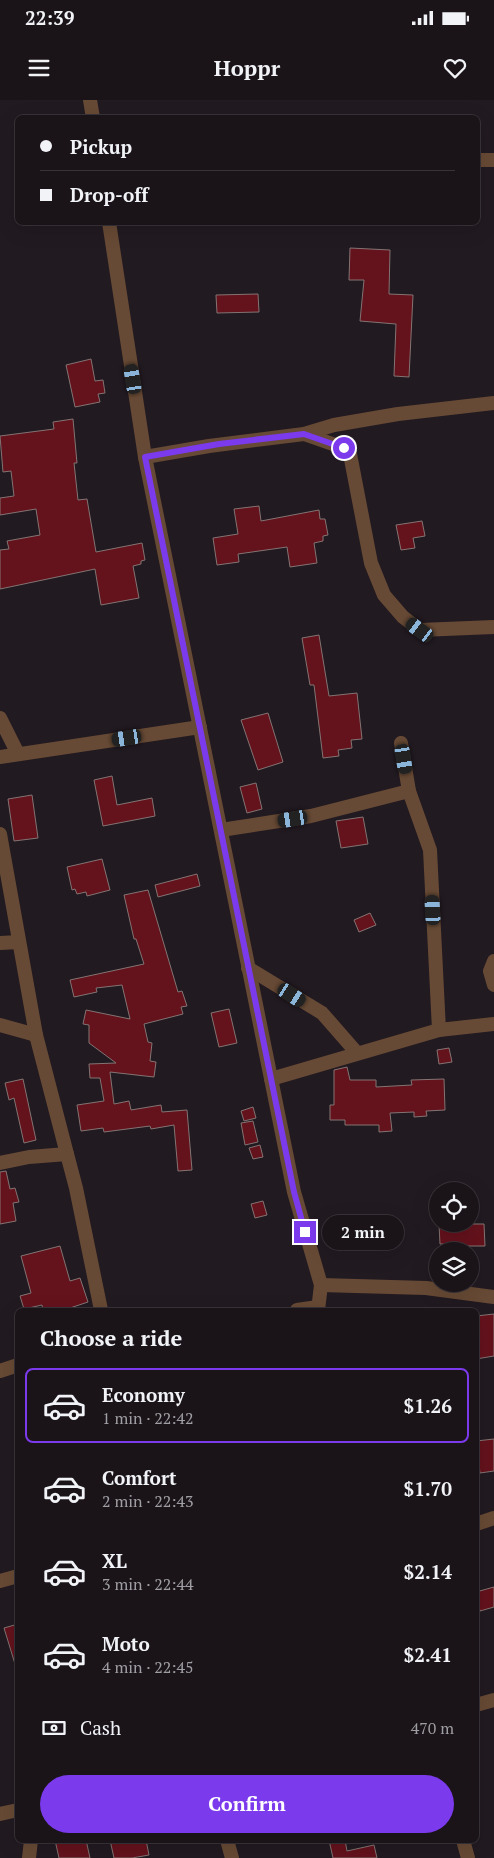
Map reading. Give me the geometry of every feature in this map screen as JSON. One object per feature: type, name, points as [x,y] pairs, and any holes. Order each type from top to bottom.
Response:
[{"type":"street","points":[[90,100],[92,115]]},
{"type":"street","points":[[480,160],[494,160]]},
{"type":"street","points":[[109,225],[145,457],[294,1192],[320,1285],[318,1308]]},
{"type":"street","points":[[145,457],[219,444],[304,434],[334,425],[398,414],[494,403]]},
{"type":"street","points":[[304,434],[344,448],[350,454],[371,563],[384,595],[403,617],[420,630],[494,627]]},
{"type":"street","points":[[0,718],[18,754]]},
{"type":"street","points":[[0,756],[200,727]]},
{"type":"street","points":[[401,743],[409,791],[430,850],[439,1030]]},
{"type":"street","points":[[220,830],[311,816],[409,791]]},
{"type":"street","points":[[0,834],[36,1035],[76,1188],[101,1308]]},
{"type":"street","points":[[0,943],[19,942]]},
{"type":"street","points":[[494,961],[490,971],[494,985]]},
{"type":"street","points":[[248,968],[322,1013],[357,1053]]},
{"type":"street","points":[[271,1079],[439,1030],[494,1024]]},
{"type":"street","points":[[0,1025],[36,1035]]},
{"type":"street","points":[[0,1163],[29,1157],[67,1154]]},
{"type":"street","points":[[320,1285],[426,1288],[494,1297]]},
{"type":"street","points":[[0,1370],[15,1366]]},
{"type":"street","points":[[479,1523],[494,1518]]},
{"type":"street","points":[[0,1581],[15,1577]]},
{"type":"street","points":[[479,1704],[494,1700]]},
{"type":"street","points":[[0,1814],[15,1811]]},
{"type":"street","points":[[29,1858],[31,1843]]},
{"type":"street","points":[[228,1843],[232,1858]]},
{"type":"street","points":[[464,1843],[468,1858]]},
{"type":"building","points":[[350,248],[390,250],[389,294],[413,295],[409,377],[394,376],[396,324],[360,321],[364,280],[349,280]]},
{"type":"building","points":[[258,294],[259,312],[217,313],[216,295]]},
{"type":"building","points":[[91,359],[95,381],[103,380],[105,393],[98,394],[100,402],[75,407],[66,365]]},
{"type":"building","points":[[73,419],[77,463],[74,463],[78,500],[87,499],[96,552],[142,543],[145,560],[141,561],[141,564],[133,566],[139,598],[101,605],[95,569],[0,589],[0,550],[9,549],[7,541],[40,535],[36,509],[0,515],[0,498],[14,496],[11,471],[3,472],[0,436],[54,429],[53,422]]},
{"type":"building","points":[[259,506],[261,521],[319,510],[320,519],[325,519],[328,535],[323,536],[323,541],[314,543],[317,563],[290,567],[287,547],[238,554],[239,562],[217,565],[213,538],[238,534],[234,509]]},
{"type":"building","points":[[422,521],[425,536],[413,538],[415,548],[401,550],[396,525]]},
{"type":"building","points":[[319,635],[329,696],[357,693],[362,739],[351,740],[352,748],[338,750],[339,756],[323,758],[314,685],[310,685],[302,638]]},
{"type":"building","points":[[268,713],[283,762],[258,770],[241,720]]},
{"type":"building","points":[[112,776],[117,805],[152,798],[155,816],[103,826],[94,780]]},
{"type":"building","points":[[256,783],[262,809],[247,813],[240,787]]},
{"type":"building","points":[[32,795],[38,838],[14,841],[8,799]]},
{"type":"building","points":[[363,817],[368,844],[341,848],[336,821]]},
{"type":"building","points":[[102,859],[110,890],[87,896],[86,892],[77,894],[75,889],[72,890],[67,867]]},
{"type":"building","points":[[197,874],[200,886],[158,897],[155,885]]},
{"type":"building","points":[[148,890],[178,992],[182,991],[187,1006],[181,1007],[183,1014],[144,1024],[148,1042],[152,1043],[150,1061],[156,1062],[154,1077],[110,1072],[114,1104],[129,1101],[131,1110],[161,1105],[162,1112],[187,1110],[192,1170],[178,1171],[174,1125],[151,1129],[150,1126],[104,1132],[103,1128],[81,1131],[77,1105],[104,1101],[100,1078],[90,1078],[89,1064],[116,1063],[89,1043],[89,1025],[83,1024],[86,1010],[130,1019],[122,985],[96,988],[97,992],[74,997],[70,980],[144,964],[136,939],[134,939],[124,895]]},
{"type":"building","points":[[370,913],[376,925],[359,932],[354,920]]},
{"type":"building","points":[[229,1009],[237,1043],[219,1047],[211,1013]]},
{"type":"building","points":[[449,1048],[452,1062],[439,1064],[437,1050]]},
{"type":"building","points":[[347,1067],[350,1080],[376,1080],[376,1087],[412,1085],[411,1080],[444,1079],[445,1110],[426,1111],[427,1116],[414,1117],[414,1112],[390,1113],[392,1131],[379,1132],[379,1125],[345,1125],[345,1120],[330,1120],[330,1105],[334,1105],[334,1070]]},
{"type":"building","points":[[23,1079],[36,1140],[24,1143],[14,1098],[9,1100],[5,1083]]},
{"type":"building","points":[[253,1107],[256,1118],[244,1121],[241,1111]]},
{"type":"building","points":[[253,1121],[258,1142],[245,1145],[241,1123]]},
{"type":"building","points":[[260,1145],[263,1157],[253,1159],[249,1148]]},
{"type":"building","points":[[6,1171],[10,1189],[15,1188],[19,1202],[13,1203],[16,1221],[0,1224],[0,1172]]},
{"type":"building","points":[[263,1201],[267,1215],[255,1218],[251,1204]]},
{"type":"building","points":[[479,1224],[484,1224],[485,1246],[479,1246],[479,1242],[440,1242],[439,1232],[479,1232]]},
{"type":"building","points":[[60,1246],[70,1281],[80,1278],[88,1302],[70,1308],[43,1308],[42,1305],[24,1308],[20,1296],[31,1293],[21,1256]]},
{"type":"building","points":[[494,1314],[494,1356],[479,1358],[479,1316]]},
{"type":"building","points":[[494,1439],[494,1471],[480,1473],[479,1441]]},
{"type":"building","points":[[494,1587],[494,1607],[480,1611],[479,1591]]},
{"type":"building","points":[[15,1625],[15,1664],[4,1628]]},
{"type":"building","points":[[56,1843],[87,1843],[90,1858],[59,1858]]},
{"type":"building","points":[[111,1843],[147,1843],[149,1855],[132,1858],[114,1858]]},
{"type":"building","points":[[330,1843],[346,1843],[347,1851],[374,1845],[377,1858],[333,1858]]},
{"type":"route","points":[[305,1232],[294,1192],[145,457],[219,444],[304,434],[344,448]]}]
